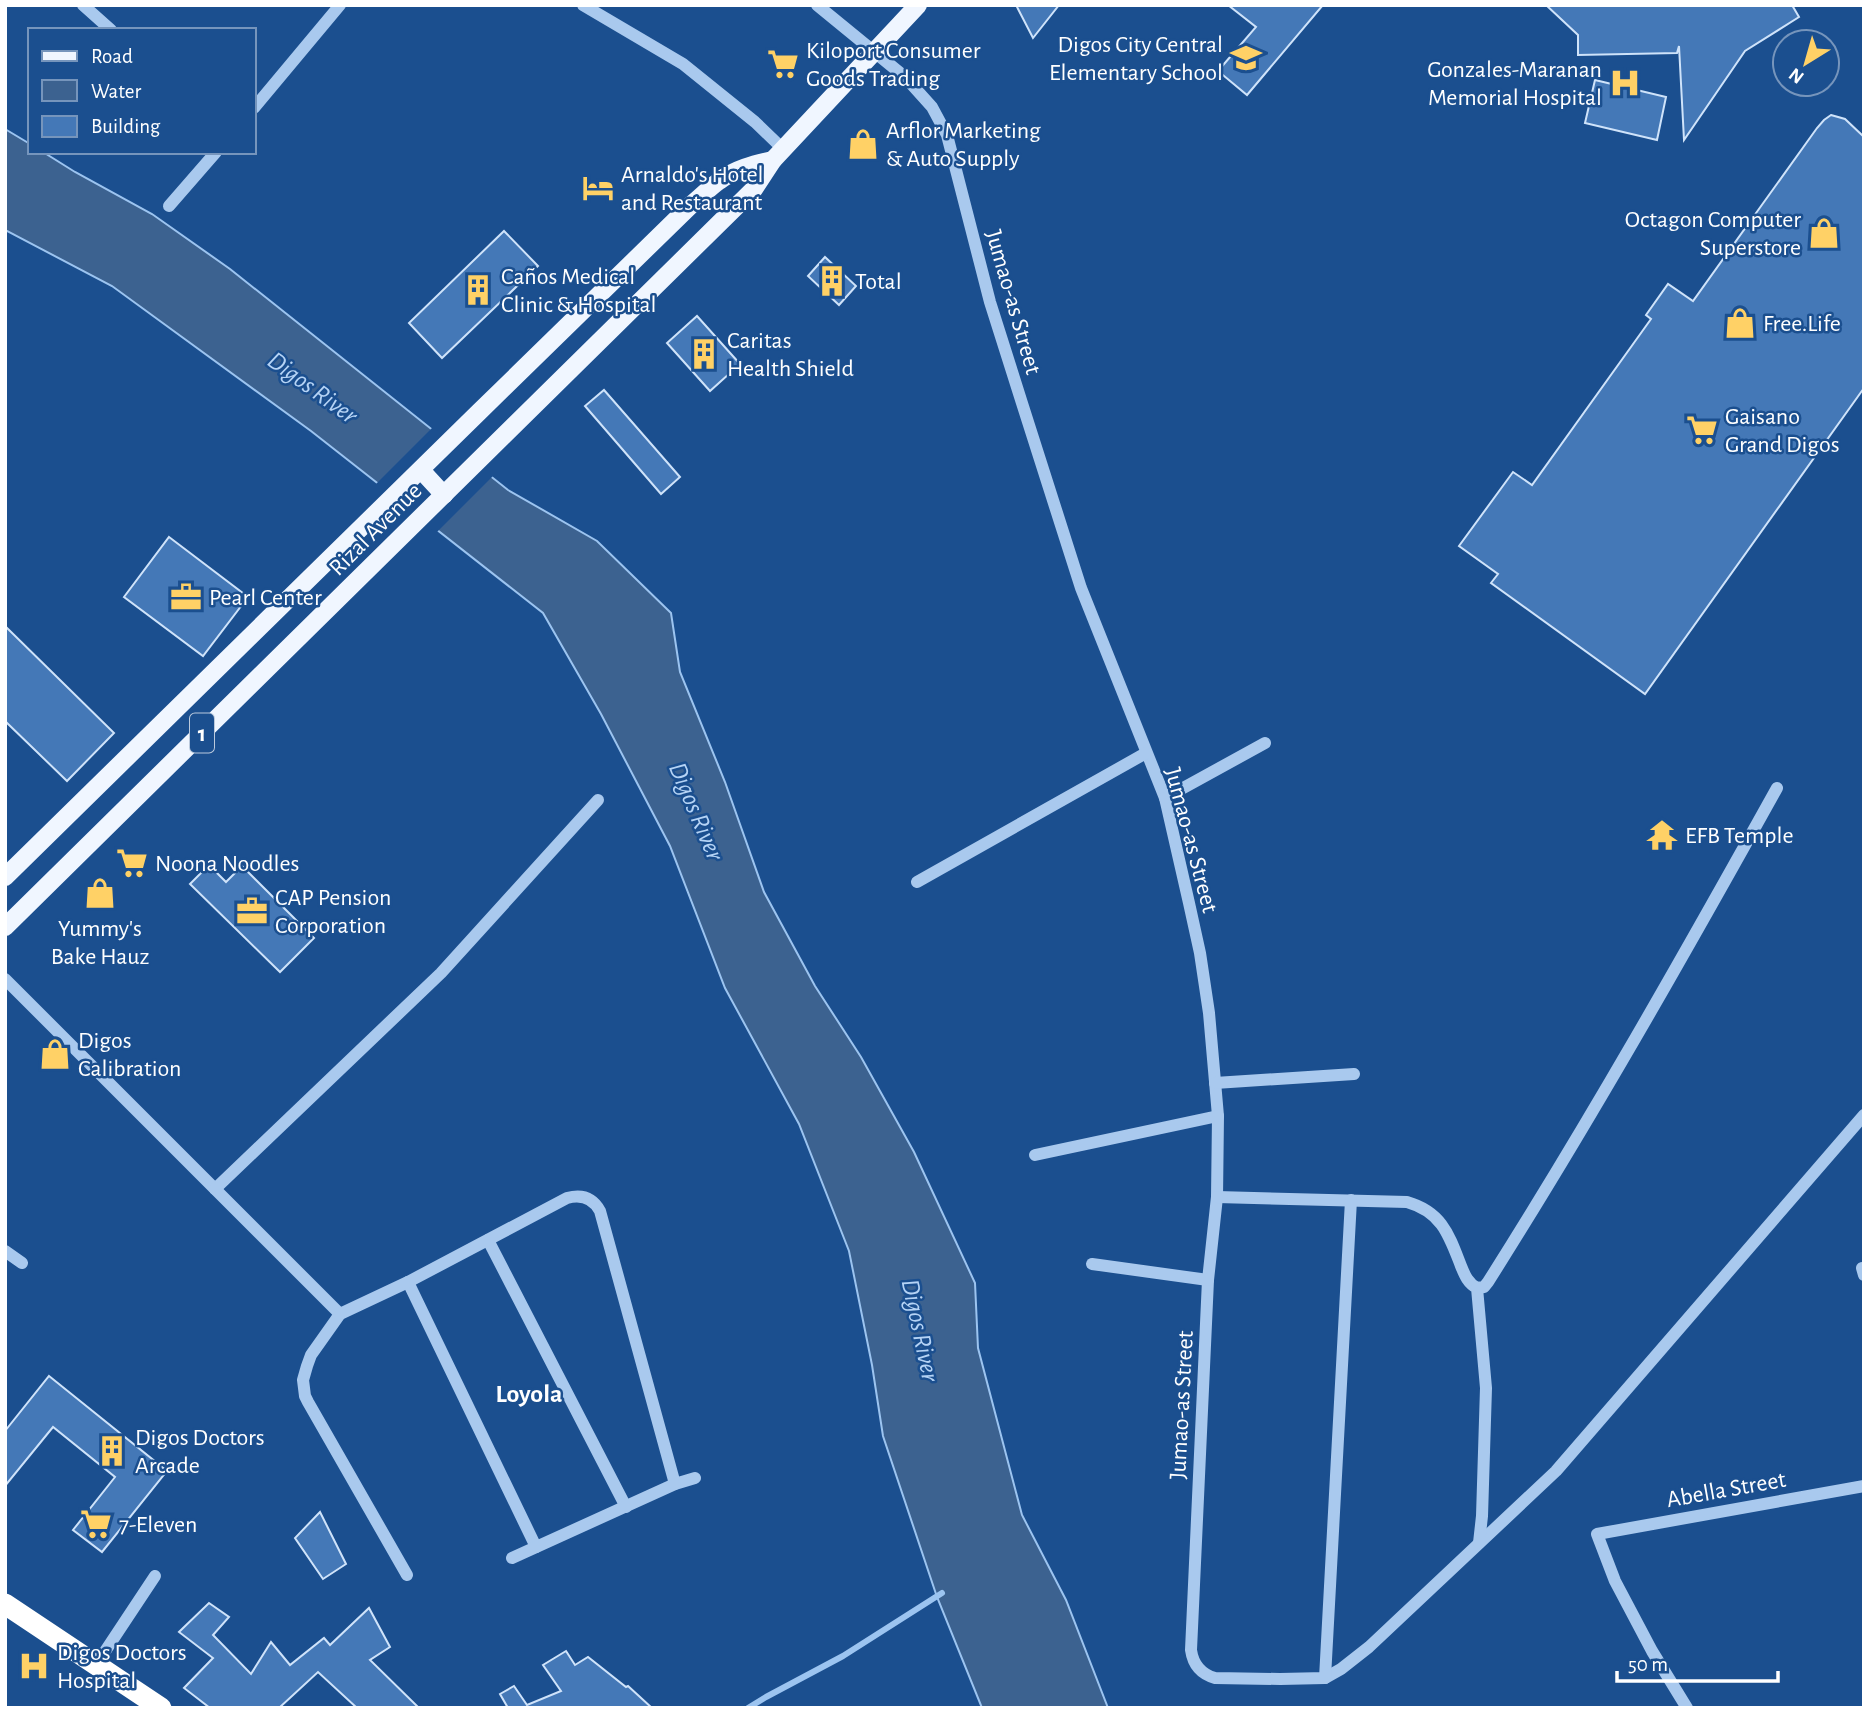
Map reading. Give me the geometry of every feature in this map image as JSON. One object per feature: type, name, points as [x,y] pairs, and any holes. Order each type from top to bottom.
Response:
[{"type":"highway","points":[[5,1604],[160,1708]]},
{"type":"main road","name":"Rizal Avenue","points":[[5,927],[754,189],[778,154],[918,5]]},
{"type":"main road","name":"Rizal Avenue","points":[[5,877],[692,204],[720,180],[778,154]]},
{"type":"main road","points":[[421,470],[444,495]]},
{"type":"street","points":[[83,5],[109,28]]},
{"type":"street","points":[[256,106],[340,5]]},
{"type":"street","points":[[583,5],[683,64],[755,122],[778,154]]},
{"type":"street","name":"Jumao-as Street","points":[[817,5],[905,77],[932,107],[947,135],[990,302],[1081,588],[1165,798],[1200,953],[1209,1013],[1218,1116],[1217,1197],[1208,1280],[1191,1655],[1200,1670],[1214,1678],[1325,1678]]},
{"type":"street","points":[[169,206],[214,154]]},
{"type":"street","points":[[1165,798],[1265,743]]},
{"type":"street","points":[[917,882],[1146,753]]},
{"type":"street","points":[[1477,1288],[1484,1287],[1488,1282],[1547,1189],[1673,975],[1777,788]]},
{"type":"street","points":[[215,1189],[441,974],[597,800]]},
{"type":"street","points":[[5,979],[340,1314]]},
{"type":"street","points":[[1215,1083],[1354,1074]]},
{"type":"street","points":[[1325,1678],[1369,1647],[1556,1471],[1864,1115]]},
{"type":"street","points":[[1035,1155],[1218,1116]]},
{"type":"street","points":[[1217,1197],[1407,1202],[1425,1208],[1442,1224],[1466,1279],[1477,1288],[1486,1388],[1479,1543]]},
{"type":"street","points":[[407,1575],[305,1396],[303,1380],[311,1355],[340,1314],[408,1282],[567,1198],[586,1198],[598,1206],[600,1211],[675,1484]]},
{"type":"street","points":[[1325,1678],[1351,1200]]},
{"type":"street","points":[[488,1240],[626,1507]]},
{"type":"street","points":[[5,1251],[22,1263]]},
{"type":"street","points":[[1092,1264],[1208,1280]]},
{"type":"street","points":[[408,1282],[536,1546]]},
{"type":"street","points":[[512,1558],[675,1484],[695,1478]]},
{"type":"street","name":"Abella Street","points":[[1687,1708],[1652,1651],[1615,1581],[1597,1534],[1864,1486]]},
{"type":"street","points":[[96,1665],[155,1576]]},
{"type":"water","name":"Digos River","points":[[5,129],[28,143],[28,154],[46,154],[152,214],[230,269],[508,490],[597,541],[671,613],[680,672],[725,782],[764,892],[815,986],[861,1057],[914,1152],[975,1283],[978,1348],[1022,1515],[1066,1600],[1108,1708],[982,1708],[937,1597],[883,1436],[849,1251],[799,1124],[725,988],[670,846],[601,714],[543,613],[311,431],[112,286],[5,230]]},
{"type":"pier","points":[[433,427],[494,475],[436,533],[375,485]]},
{"type":"building","points":[[1016,5],[1059,5],[1033,38]]},
{"type":"building","points":[[1228,5],[1323,5],[1247,95],[1218,71],[1256,27]]},
{"type":"building","points":[[1546,5],[1792,5],[1799,17],[1782,28],[1771,28],[1771,35],[1745,51],[1684,140],[1679,46],[1677,53],[1578,55],[1578,35]]},
{"type":"building","points":[[1595,80],[1666,97],[1657,140],[1585,123]]},
{"type":"building","name":"Gaisano Grand Digos","points":[[1831,115],[1845,119],[1864,137],[1864,388],[1645,694],[1491,583],[1498,574],[1459,546],[1513,472],[1532,485],[1651,319],[1646,315],[1668,284],[1693,301],[1817,128]]},
{"type":"building","name":"Caños Medical Clinic & Hospital","points":[[504,231],[538,266],[442,358],[409,323]]},
{"type":"building","name":"Total","points":[[825,257],[856,286],[839,305],[808,276]]},
{"type":"building","name":"Caritas Health Shield","points":[[697,316],[740,364],[710,391],[667,343]]},
{"type":"building","points":[[604,390],[680,477],[661,494],[585,406]]},
{"type":"building","name":"Pearl Center","points":[[169,537],[248,597],[203,656],[124,597]]},
{"type":"building","points":[[5,626],[114,733],[67,781],[5,721]]},
{"type":"building","name":"CAP Pension Corporation","points":[[209,865],[226,882],[242,866],[314,938],[280,972],[190,884]]},
{"type":"building","name":"Digos Doctors Arcade","points":[[49,1376],[167,1471],[102,1552],[73,1530],[115,1477],[53,1427],[5,1486],[5,1431]]},
{"type":"building","points":[[320,1512],[346,1564],[323,1579],[295,1538]]},
{"type":"building","points":[[209,1603],[229,1617],[213,1635],[251,1674],[271,1642],[290,1665],[324,1638],[330,1645],[369,1608],[390,1647],[370,1660],[419,1708],[357,1708],[318,1672],[279,1708],[210,1708],[184,1688],[213,1658],[179,1632]]},
{"type":"building","points":[[566,1651],[575,1665],[588,1657],[628,1686],[652,1708],[508,1708],[500,1694],[514,1686],[527,1705],[561,1691],[543,1665]]},
{"type":"waterway","points":[[748,1708],[843,1656],[942,1593]]},
{"type":"place","name":"Digos City Central Elementary School","points":[[1246,58]]},
{"type":"place","name":"Kiloport Consumer Goods Trading","points":[[783,64]]},
{"type":"place","name":"Gonzales-Maranan Memorial Hospital","points":[[1625,83]]},
{"type":"place","name":"Arflor Marketing & Auto Supply","points":[[863,144]]},
{"type":"place","name":"Arnaldo's Hotel and Restaurant","points":[[598,188]]},
{"type":"place","name":"Octagon Computer Superstore","points":[[1824,233]]},
{"type":"place","name":"Total","points":[[832,281]]},
{"type":"place","name":"Caños Medical Clinic & Hospital","points":[[478,290]]},
{"type":"place","name":"Free.Life","points":[[1740,323]]},
{"type":"place","name":"Caritas Health Shield","points":[[704,354]]},
{"type":"place","name":"Gaisano Grand Digos","points":[[1702,430]]},
{"type":"place","name":"Pearl Center","points":[[186,597]]},
{"type":"place","name":"EFB Temple","points":[[1662,835]]},
{"type":"place","name":"Noona Noodles","points":[[132,863]]},
{"type":"place","name":"Yummy's Bake Hauz","points":[[100,893]]},
{"type":"place","name":"CAP Pension Corporation","points":[[252,911]]},
{"type":"place","name":"Digos Calibration","points":[[55,1054]]},
{"type":"place","name":"Digos Doctors Arcade","points":[[112,1451]]},
{"type":"place","name":"7-Eleven","points":[[96,1524]]},
{"type":"place","name":"Digos Doctors Hospital","points":[[34,1666]]},
{"type":"district","name":"Loyola","points":[[529,1393]]}]
